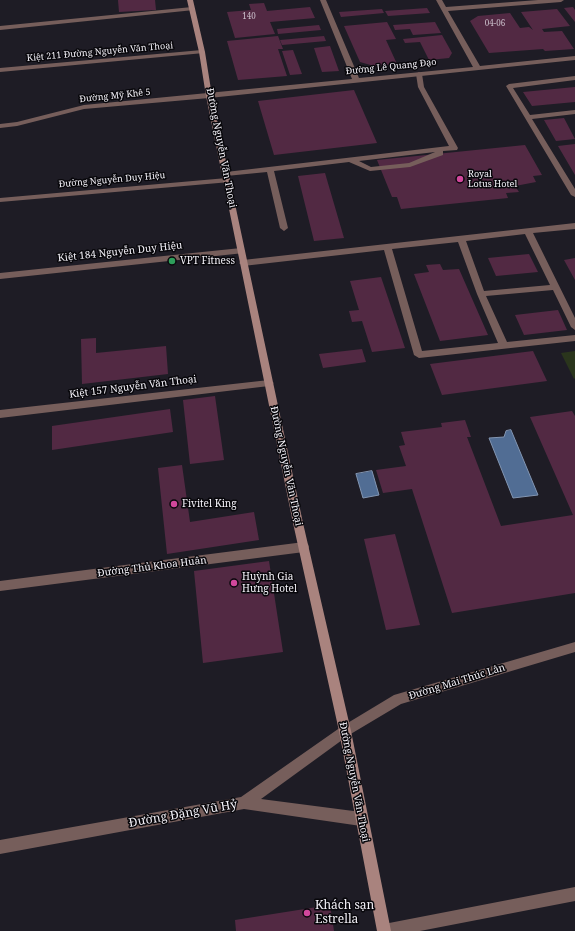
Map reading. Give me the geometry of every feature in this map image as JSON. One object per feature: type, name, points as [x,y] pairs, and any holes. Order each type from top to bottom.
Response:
[{"type":"main road","name":"Đường Nguyễn Văn Thoại","points":[[190,0],[202,52],[209,96],[241,251],[345,731],[384,931]]},
{"type":"street","points":[[323,0],[356,80]]},
{"type":"street","points":[[439,0],[477,67]]},
{"type":"street","points":[[444,9],[561,0]]},
{"type":"street","points":[[0,28],[192,9]]},
{"type":"street","name":"Kiệt 211 Đường Nguyễn Văn Thoại","points":[[0,70],[202,52]]},
{"type":"street","name":"Đường Lê Quang Đạo","points":[[209,96],[575,58]]},
{"type":"street","points":[[350,160],[370,168],[410,165],[454,148],[421,87],[419,74]]},
{"type":"street","points":[[575,78],[509,86],[575,195]]},
{"type":"street","name":"Đường Mỹ Khê 5","points":[[0,126],[17,124],[84,107],[209,96]]},
{"type":"street","points":[[527,117],[575,112]]},
{"type":"street","name":"Đường Nguyễn Duy Hiệu","points":[[0,200],[226,177],[270,169],[454,148]]},
{"type":"street","points":[[270,169],[284,228]]},
{"type":"street","points":[[244,263],[575,226]]},
{"type":"street","points":[[528,231],[575,327]]},
{"type":"street","points":[[461,238],[482,294],[504,346]]},
{"type":"street","points":[[387,246],[419,354],[575,338]]},
{"type":"street","name":"Kiệt 184 Nguyễn Duy Hiệu","points":[[0,276],[241,251]]},
{"type":"street","points":[[482,294],[555,287]]},
{"type":"street","name":"Kiệt 157 Nguyễn Văn Thoại","points":[[0,414],[269,383]]},
{"type":"street","name":"Đường Thủ Khoa Huân","points":[[0,586],[304,547]]},
{"type":"street","name":"Đường Mai Thúc Lân","points":[[345,731],[398,699],[575,647]]},
{"type":"street","name":"Đường Đặng Vũ Hỷ","points":[[0,847],[244,803],[345,731]]},
{"type":"street","points":[[244,803],[361,819]]},
{"type":"street","points":[[384,931],[575,894]]},
{"type":"green space","points":[[575,351],[575,378],[574,379],[561,353]]},
{"type":"water","points":[[511,430],[538,495],[513,498],[489,438],[504,437],[506,431]]},
{"type":"water","points":[[372,471],[379,495],[363,498],[356,474]]},
{"type":"building","points":[[118,0],[155,0],[156,10],[119,12]]},
{"type":"building","points":[[264,3],[267,11],[310,7],[315,18],[270,22],[275,34],[235,38],[227,12],[251,10],[249,4]]},
{"type":"building","points":[[573,7],[575,10],[575,22],[564,8]]},
{"type":"building","points":[[427,8],[430,13],[388,16],[385,11]]},
{"type":"building","points":[[382,9],[384,13],[341,17],[339,12]]},
{"type":"building","points":[[557,9],[570,26],[542,29],[544,32],[562,31],[574,49],[545,51],[543,49],[489,53],[470,21],[478,16],[510,13],[520,28],[529,27],[533,30],[521,12]]},
{"type":"building","points":[[387,22],[396,39],[386,40],[397,64],[374,66],[360,62],[344,26]]},
{"type":"building","points":[[435,22],[441,33],[413,35],[410,29],[395,30],[393,25]]},
{"type":"building","points":[[319,25],[321,30],[278,34],[277,29]]},
{"type":"building","points":[[442,35],[452,53],[449,58],[429,60],[420,42],[405,43],[403,39]]},
{"type":"building","points":[[278,36],[283,49],[278,49],[287,76],[238,80],[227,41]]},
{"type":"building","points":[[324,36],[326,41],[282,45],[280,40]]},
{"type":"building","points":[[330,46],[339,71],[322,72],[314,48]]},
{"type":"building","points":[[293,50],[302,74],[290,75],[282,51]]},
{"type":"building","points":[[575,87],[575,102],[532,106],[523,92]]},
{"type":"building","points":[[354,90],[377,143],[274,155],[258,101]]},
{"type":"building","points":[[564,118],[575,139],[556,141],[544,120]]},
{"type":"building","points":[[575,144],[575,175],[558,146]]},
{"type":"building","name":"Royal Lotus Hotel","points":[[525,145],[542,175],[533,176],[536,182],[515,186],[519,192],[506,193],[508,198],[401,209],[397,197],[392,197],[377,160]]},
{"type":"building","points":[[325,173],[344,238],[314,241],[298,176]]},
{"type":"building","points":[[529,254],[538,272],[496,276],[488,258]]},
{"type":"building","points":[[575,258],[575,280],[564,260]]},
{"type":"building","points":[[440,264],[443,270],[459,269],[488,335],[440,341],[414,274],[429,272],[426,265]]},
{"type":"building","points":[[381,277],[405,348],[372,352],[362,321],[352,322],[349,311],[359,310],[350,281]]},
{"type":"building","points":[[558,310],[567,330],[524,335],[515,315]]},
{"type":"building","points":[[96,338],[96,353],[166,346],[168,374],[82,384],[81,339]]},
{"type":"building","points":[[362,349],[366,362],[323,368],[319,354]]},
{"type":"building","points":[[533,351],[547,381],[442,395],[430,364]]},
{"type":"building","points":[[215,396],[224,460],[190,464],[183,400]]},
{"type":"building","points":[[170,409],[173,432],[52,450],[52,426]]},
{"type":"building","points":[[572,411],[575,416],[575,593],[452,613],[412,489],[383,493],[376,470],[406,466],[399,446],[405,445],[401,432],[442,427],[441,423],[465,420],[471,437],[467,437],[501,526],[573,515],[530,417]]},
{"type":"building","name":"Fivitel King","points":[[182,465],[190,522],[254,512],[259,540],[167,554],[158,468]]},
{"type":"building","points":[[395,534],[420,625],[386,630],[364,539]]},
{"type":"building","points":[[269,561],[283,652],[203,663],[194,571]]},
{"type":"building","name":"Khách sạn Estrella","points":[[330,905],[334,931],[236,931],[235,920]]},
{"type":"place","name":"Royal Lotus Hotel","points":[[460,179]]},
{"type":"place","name":"VPT Fitness","points":[[172,261]]},
{"type":"place","name":"Fivitel King","points":[[174,504]]},
{"type":"place","name":"Huỳnh Gia Hưng Hotel","points":[[234,583]]},
{"type":"place","name":"Khách sạn Estrella","points":[[307,913]]}]
